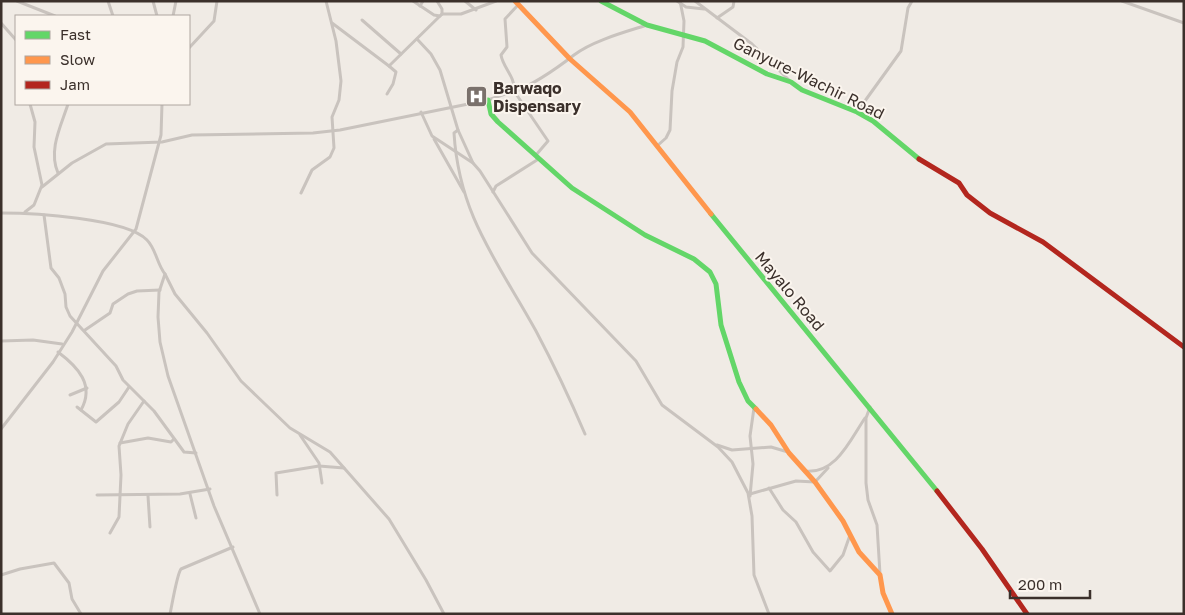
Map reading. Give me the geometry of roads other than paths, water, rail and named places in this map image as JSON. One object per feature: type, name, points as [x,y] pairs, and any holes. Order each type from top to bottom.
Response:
[{"type":"street","points":[[17,1],[51,15]]},
{"type":"street","points":[[108,1],[113,15]]},
{"type":"street","points":[[152,1],[157,15]]},
{"type":"street","points":[[173,15],[176,1]]},
{"type":"street","points":[[190,47],[214,21],[217,1]]},
{"type":"street","points":[[300,193],[312,170],[333,153],[332,117],[335,105],[339,100],[341,81],[332,23],[326,1]]},
{"type":"street","points":[[413,1],[441,15],[462,14],[496,1]]},
{"type":"street","points":[[420,6],[423,1]]},
{"type":"street","points":[[389,66],[441,15],[442,9],[437,1]]},
{"type":"street","points":[[465,1],[476,10]]},
{"type":"street","name":"Ganyure-Wachir Road","points":[[601,1],[647,25],[705,41],[767,74],[791,82],[829,102],[857,112],[884,128],[922,161],[959,184],[967,195],[990,213],[1043,242],[1184,347]]},
{"type":"street","points":[[695,1],[752,44],[791,82]]},
{"type":"street","points":[[717,18],[733,7],[734,1]]},
{"type":"street","points":[[1122,1],[1184,23]]},
{"type":"street","points":[[679,2],[706,9]]},
{"type":"street","points":[[657,146],[666,138],[670,130],[672,92],[677,62],[683,47],[683,11],[679,2]]},
{"type":"street","points":[[857,112],[900,51],[908,8],[913,2]]},
{"type":"street","points":[[493,192],[496,186],[534,163],[537,160],[536,155],[548,142],[514,92],[511,74],[502,62],[501,55],[507,47],[505,19],[516,3]]},
{"type":"street","name":"Mayalo Road","points":[[516,3],[570,59],[617,99],[657,146],[870,407],[982,549],[1027,614]]},
{"type":"street","points":[[362,20],[401,54]]},
{"type":"street","points":[[1,23],[15,39]]},
{"type":"street","points":[[332,23],[396,72],[393,84],[386,94]]},
{"type":"street","points":[[24,213],[34,205],[42,187],[58,173],[106,144],[159,141],[192,136],[332,131],[380,124],[421,112],[488,100],[514,92],[570,59],[574,54],[610,36],[647,25]]},
{"type":"street","points":[[417,40],[431,54],[440,70],[458,130],[473,163],[532,253],[636,361],[662,405],[726,454],[732,462],[744,482],[749,499],[752,516],[754,575],[769,614]]},
{"type":"street","points":[[488,100],[492,114],[498,122],[572,188],[645,235],[694,260],[710,272],[716,284],[718,311],[742,390],[754,408],[771,425],[789,452],[815,482],[850,534],[859,552],[880,575]]},
{"type":"street","points":[[30,105],[36,122],[34,147],[42,187]]},
{"type":"street","points":[[58,173],[53,158],[56,141],[68,105]]},
{"type":"street","points":[[1,429],[77,323],[103,271],[135,231],[150,182],[159,141],[162,105]]},
{"type":"street","points":[[421,112],[426,126],[466,194]]},
{"type":"street","points":[[458,130],[454,133],[455,150],[468,209],[478,233],[539,337],[585,434]]},
{"type":"street","points":[[434,138],[473,163]]},
{"type":"street","points":[[1,213],[24,213],[102,223],[135,231],[148,241],[175,294],[203,327],[241,381],[284,423],[330,452],[394,525],[444,614]]},
{"type":"street","points":[[44,216],[52,270],[59,278],[70,316],[85,330],[116,366],[129,387],[170,430],[184,452],[196,453]]},
{"type":"street","points":[[165,274],[160,290],[159,326],[166,369],[232,547],[260,614]]},
{"type":"street","points":[[85,330],[110,313],[114,304],[128,294],[137,291],[160,290]]},
{"type":"street","points":[[1,341],[33,340],[62,344]]},
{"type":"street","points":[[58,352],[76,366],[86,388],[88,398],[81,410]]},
{"type":"street","points":[[77,407],[96,422],[119,402],[129,387]]},
{"type":"street","points":[[70,395],[86,388]]},
{"type":"street","points":[[110,533],[119,517],[120,443],[128,424],[144,401]]},
{"type":"street","points":[[815,482],[836,461],[866,418],[870,407]]},
{"type":"street","points":[[749,499],[753,464],[750,449],[754,408]]},
{"type":"street","points":[[866,418],[868,500],[877,525],[883,593],[892,614]]},
{"type":"street","points":[[299,434],[319,466],[322,483]]},
{"type":"street","points":[[120,443],[148,438],[171,442],[174,439]]},
{"type":"street","points":[[710,442],[732,450],[771,446],[789,452]]},
{"type":"street","points":[[277,495],[276,473],[319,466],[345,468]]},
{"type":"street","points":[[804,470],[828,467]]},
{"type":"street","points":[[750,494],[796,481],[815,482]]},
{"type":"street","points":[[769,488],[783,510],[796,522],[813,552],[830,571],[843,554],[850,534]]},
{"type":"street","points":[[97,496],[120,494],[148,496],[190,494],[210,489]]},
{"type":"street","points":[[190,494],[196,518]]},
{"type":"street","points":[[148,496],[150,527]]},
{"type":"street","points":[[170,614],[177,587],[177,574],[181,569],[232,547]]},
{"type":"street","points":[[1,575],[20,568],[54,563],[69,583],[72,599],[82,614]]},
{"type":"place","name":"Barwaqo Dispensary","points":[[477,97]]}]
